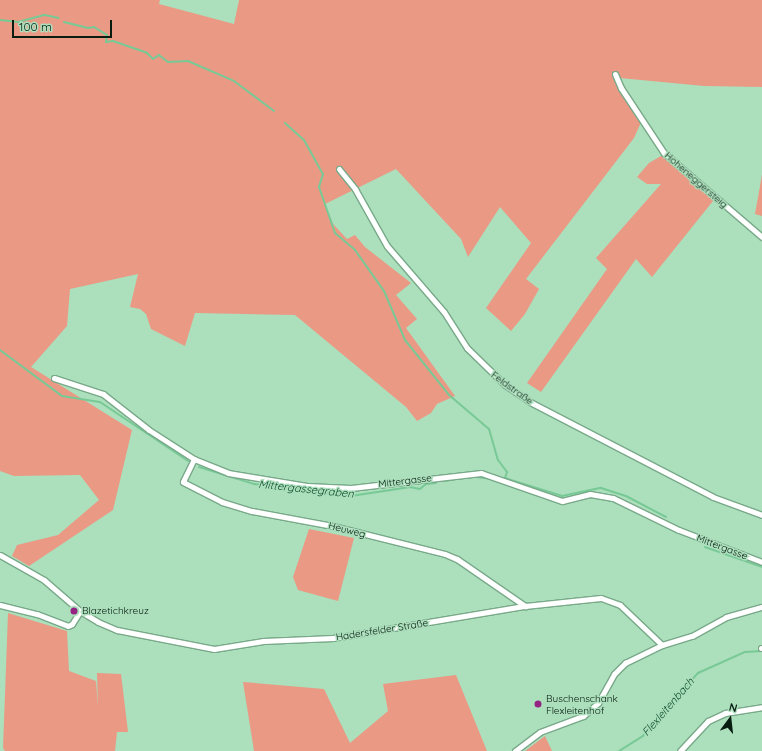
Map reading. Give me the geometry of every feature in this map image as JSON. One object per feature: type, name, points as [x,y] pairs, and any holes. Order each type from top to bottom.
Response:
[{"type":"street","name":"Hoheneggersteig","points":[[615,74],[621,88],[664,153],[762,237]]},
{"type":"street","name":"Feldstraße","points":[[339,169],[355,189],[387,246],[444,312],[467,348],[505,384],[530,402],[713,497],[762,515]]},
{"type":"street","name":"Mittergasse","points":[[54,378],[103,394],[149,430],[194,459],[213,468],[242,476],[332,488],[351,488],[480,473],[562,501],[599,494],[626,504],[679,530],[762,562]]},
{"type":"street","name":"Heuweg","points":[[194,459],[184,482],[222,502],[252,512],[333,526],[445,554],[457,559],[525,606]]},
{"type":"street","name":"Hadersfelder Straße","points":[[0,555],[44,580],[80,611],[117,630],[214,649],[263,641],[333,638],[525,606],[601,598],[620,605],[662,645]]},
{"type":"street","points":[[0,605],[37,614],[68,626],[72,624],[80,611]]},
{"type":"street","points":[[516,751],[540,732],[583,716],[598,703],[614,674],[626,663],[662,645],[692,636],[726,617],[762,606]]},
{"type":"street","points":[[680,751],[708,721],[725,713],[762,707]]},
{"type":"shaded area","points":[[0,0],[160,0],[159,4],[234,24],[239,0],[762,0],[762,87],[704,86],[620,78],[643,118],[634,138],[526,279],[539,289],[525,314],[511,331],[486,308],[531,243],[500,207],[468,257],[461,239],[396,169],[325,204],[333,224],[347,239],[355,235],[365,247],[411,283],[396,295],[417,319],[406,328],[455,396],[437,404],[431,413],[417,421],[406,407],[295,315],[195,313],[185,346],[151,329],[146,314],[140,309],[130,307],[138,274],[70,289],[67,326],[31,367],[132,430],[113,510],[29,566],[12,556],[17,545],[58,535],[99,500],[80,475],[14,476],[0,471]]},
{"type":"shaded area","points":[[661,156],[717,196],[652,277],[636,259],[541,392],[527,383],[607,269],[596,258],[661,184],[647,184],[637,177],[649,163]]},
{"type":"shaded area","points":[[762,175],[762,216],[755,214]]},
{"type":"shaded area","points":[[309,529],[354,538],[338,601],[298,590],[293,577]]},
{"type":"shaded area","points":[[8,613],[67,631],[69,671],[96,681],[98,707],[97,673],[121,674],[128,732],[117,732],[115,751],[5,751],[3,748]]},
{"type":"shaded area","points":[[456,675],[487,751],[254,751],[243,682],[324,689],[350,743],[388,711],[383,684]]},
{"type":"shaded area","points":[[545,736],[552,751],[525,751]]},
{"type":"waterway","points":[[0,20],[18,22],[45,15],[59,18]]},
{"type":"waterway","points":[[64,22],[88,28],[94,27],[107,35],[106,42],[113,41],[147,53],[153,59],[159,55],[168,62],[188,61],[234,81],[274,111]]},
{"type":"waterway","points":[[285,123],[304,140],[323,174],[319,187],[335,233],[355,250],[384,291],[405,340],[449,395],[489,429],[498,460],[507,472],[505,478],[562,496],[601,488],[626,496],[666,517]]},
{"type":"waterway","name":"Mittergassegraben","points":[[0,350],[62,396],[100,402],[188,461]]},
{"type":"waterway","name":"Mittergassegraben","points":[[199,467],[254,484],[351,496],[410,487],[420,489],[426,484],[436,483]]},
{"type":"waterway","name":"Mittergassegraben","points":[[468,476],[491,479]]},
{"type":"waterway","name":"Mittergassegraben","points":[[446,481],[460,478]]},
{"type":"waterway","points":[[705,547],[762,567]]},
{"type":"waterway","name":"Flexleitenbach","points":[[619,751],[643,736],[698,673],[745,652],[762,651]]},
{"type":"place","name":"Blazetichkreuz","points":[[74,611]]},
{"type":"place","name":"Buschenschank Flexleitenhof","points":[[538,704]]}]
